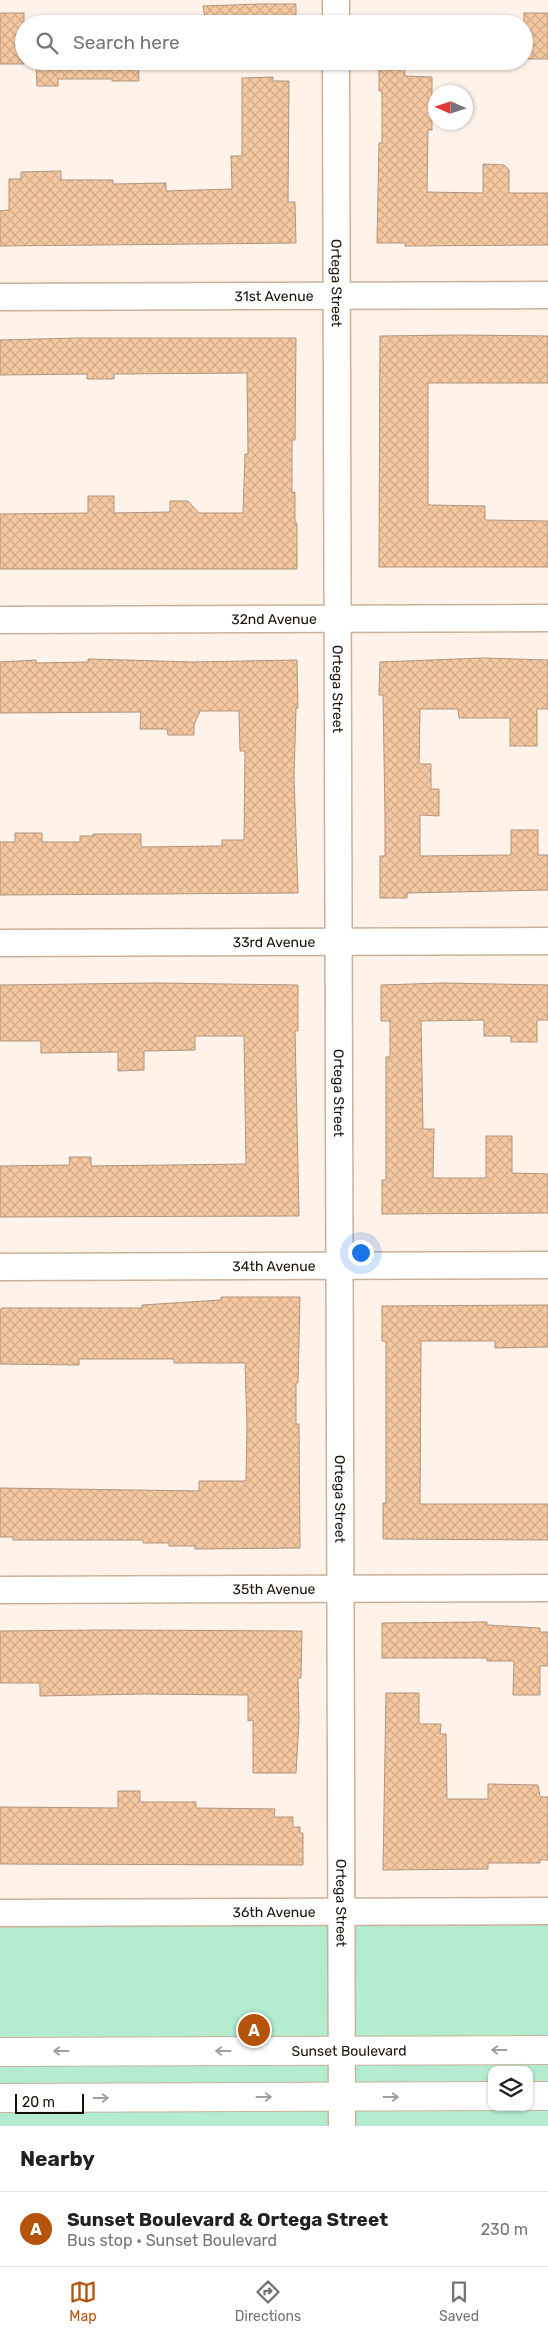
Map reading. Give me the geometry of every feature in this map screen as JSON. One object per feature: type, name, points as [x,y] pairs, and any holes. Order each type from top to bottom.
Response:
[{"type":"main road","name":"Sunset Boulevard","points":[[0,2052],[548,2050]]},
{"type":"main road","points":[[0,2098],[488,2096]]},
{"type":"main road","points":[[533,2096],[548,2096]]},
{"type":"street","points":[[336,0],[336,15]]},
{"type":"street","name":"Ortega Street","points":[[336,70],[342,2126]]},
{"type":"street","name":"31st Avenue","points":[[0,297],[548,295]]},
{"type":"street","name":"32nd Avenue","points":[[0,620],[548,618]]},
{"type":"street","name":"33rd Avenue","points":[[0,943],[548,941]]},
{"type":"street","name":"34th Avenue","points":[[0,1267],[548,1265]]},
{"type":"street","name":"35th Avenue","points":[[0,1590],[548,1588]]},
{"type":"street","name":"36th Avenue","points":[[0,1913],[548,1912]]},
{"type":"green space","points":[[548,1912],[548,2126],[0,2126],[0,1913]]},
{"type":"building","points":[[296,4],[296,15],[204,15],[203,6]]},
{"type":"building","points":[[0,13],[24,13],[24,15],[15,15],[15,64],[0,64]]},
{"type":"building","points":[[524,13],[548,13],[548,59],[533,59],[533,15],[524,15]]},
{"type":"building","points":[[36,70],[138,70],[139,81],[58,79],[58,86],[37,86]]},
{"type":"building","points":[[379,70],[405,70],[405,76],[432,77],[432,85],[428,85],[427,192],[483,193],[483,164],[504,165],[509,170],[509,193],[548,193],[548,245],[405,246],[405,243],[377,243],[379,143],[382,143],[382,91],[379,91]]},
{"type":"building","points":[[273,77],[273,81],[289,81],[288,202],[295,202],[296,243],[0,246],[0,211],[9,210],[9,179],[21,179],[21,172],[61,171],[61,180],[113,180],[113,184],[166,183],[166,191],[232,189],[231,156],[242,156],[242,78]]},
{"type":"building","points":[[380,336],[548,336],[548,383],[428,383],[428,505],[485,506],[485,520],[548,521],[548,567],[379,567]]},
{"type":"building","points":[[296,338],[295,440],[292,440],[292,493],[295,492],[297,569],[0,569],[0,514],[88,513],[88,496],[114,496],[114,513],[170,512],[170,501],[188,501],[199,513],[243,513],[245,454],[248,454],[247,373],[114,374],[114,379],[87,379],[87,374],[0,375],[0,340]]},
{"type":"building","points":[[484,658],[548,660],[548,709],[537,709],[537,746],[510,746],[510,718],[459,718],[458,709],[420,709],[419,764],[431,764],[431,789],[439,789],[439,816],[420,815],[420,856],[511,855],[511,830],[538,830],[538,855],[548,855],[548,890],[407,893],[407,898],[380,898],[380,856],[385,856],[385,815],[383,695],[379,695],[380,662]]},
{"type":"building","points":[[88,659],[193,662],[297,660],[298,708],[296,708],[294,777],[298,893],[0,895],[0,842],[15,842],[15,833],[42,833],[42,842],[80,842],[80,836],[93,836],[93,834],[141,834],[141,847],[222,846],[222,840],[244,840],[245,751],[240,751],[239,711],[200,711],[194,725],[194,735],[168,735],[167,729],[140,729],[141,712],[0,713],[0,662],[36,660],[36,663],[88,662]]},
{"type":"building","points":[[156,983],[298,985],[298,1031],[295,1031],[299,1216],[0,1217],[0,1166],[70,1165],[69,1157],[91,1157],[91,1166],[246,1164],[244,1036],[195,1036],[195,1050],[144,1051],[144,1070],[118,1071],[118,1052],[41,1053],[41,1041],[0,1041],[0,985]]},
{"type":"building","points":[[442,983],[548,985],[548,1020],[537,1020],[537,1042],[511,1042],[511,1036],[484,1036],[484,1020],[421,1021],[423,1129],[434,1129],[433,1178],[486,1178],[486,1136],[512,1136],[512,1173],[548,1174],[548,1213],[382,1214],[382,1180],[386,1180],[386,1057],[390,1057],[390,1021],[381,1021],[381,985]]},
{"type":"building","points":[[221,1297],[300,1297],[296,1424],[299,1424],[300,1548],[195,1549],[195,1546],[169,1546],[169,1543],[143,1543],[143,1540],[13,1540],[13,1537],[0,1537],[0,1488],[199,1491],[199,1481],[246,1481],[247,1424],[245,1363],[174,1363],[174,1359],[79,1359],[79,1365],[0,1364],[0,1310],[2,1308],[142,1308],[142,1305],[221,1300]]},
{"type":"building","points":[[548,1305],[548,1347],[495,1348],[495,1341],[421,1341],[420,1504],[548,1504],[548,1540],[383,1539],[383,1503],[386,1503],[386,1341],[382,1341],[382,1306]]},
{"type":"building","points":[[487,1622],[487,1625],[540,1628],[540,1632],[548,1632],[548,1666],[540,1666],[540,1695],[513,1695],[514,1661],[487,1661],[487,1658],[382,1658],[382,1623]]},
{"type":"building","points":[[0,1631],[302,1631],[301,1678],[298,1678],[299,1720],[296,1773],[253,1773],[253,1720],[248,1721],[248,1695],[143,1694],[40,1696],[40,1683],[0,1683]]},
{"type":"building","points":[[386,1693],[419,1693],[419,1724],[441,1724],[440,1734],[446,1734],[447,1799],[488,1799],[488,1784],[538,1785],[540,1797],[548,1797],[548,1860],[540,1860],[540,1863],[488,1863],[488,1869],[383,1870]]},
{"type":"building","points":[[118,1791],[140,1791],[140,1802],[196,1802],[196,1808],[275,1809],[274,1817],[293,1817],[293,1827],[300,1827],[300,1833],[303,1833],[303,1865],[0,1864],[0,1807],[118,1808]]},
{"type":"place","name":"Sunset Boulevard & Ortega Street","points":[[254,2030]]}]
